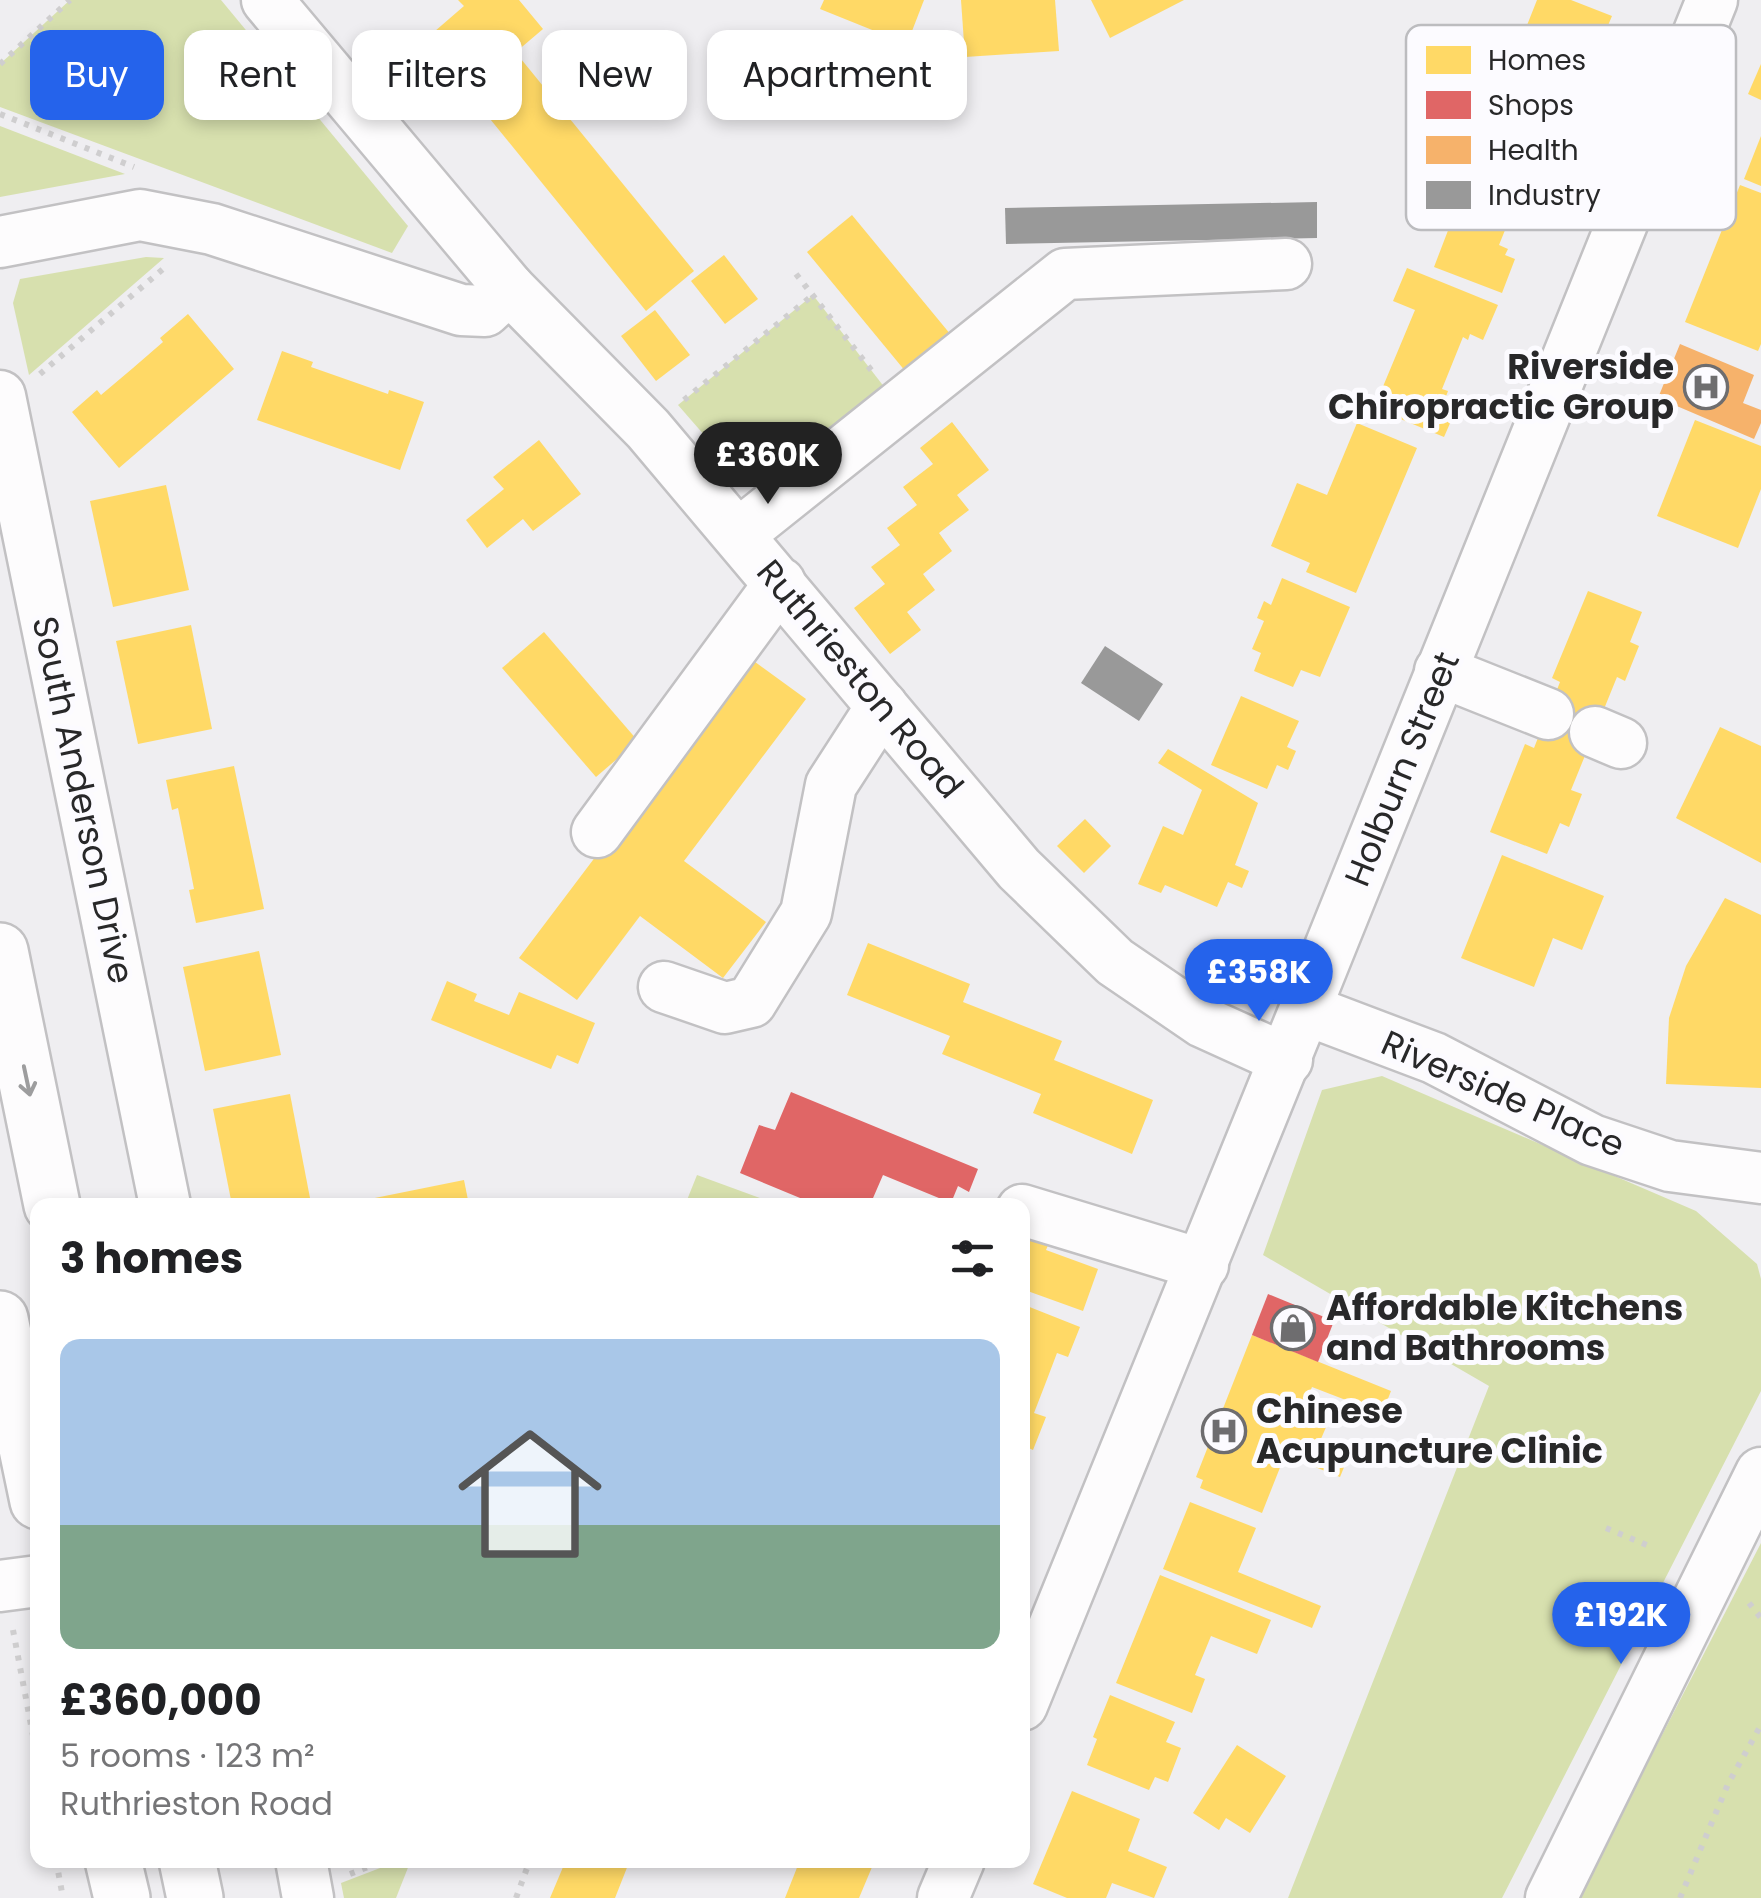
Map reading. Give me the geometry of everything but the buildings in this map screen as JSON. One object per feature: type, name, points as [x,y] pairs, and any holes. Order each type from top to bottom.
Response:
[{"type":"main road","points":[[0,951],[51,1198]]},
{"type":"main road","points":[[0,1319],[30,1463]]},
{"type":"main road","points":[[116,1868],[122,1898]]},
{"type":"main road","points":[[189,1868],[195,1898]]},
{"type":"street","name":"Ruthrieston Road","points":[[267,0],[509,288],[648,429],[739,534],[1019,869],[1115,962],[1203,1022],[1287,1060]]},
{"type":"street","name":"Holburn Street","points":[[1702,25],[1712,0]]},
{"type":"street","points":[[0,242],[140,215],[212,228],[461,310],[484,310],[509,288]]},
{"type":"street","name":"Holburn Street","points":[[1030,1686],[1287,1060],[1619,230]]},
{"type":"street","points":[[739,534],[1065,274],[1286,264]]},
{"type":"street","name":"South Anderson Drive","points":[[15,389],[164,1198]]},
{"type":"street","points":[[597,832],[780,583]]},
{"type":"street","points":[[1440,670],[1548,714]]},
{"type":"street","points":[[664,988],[725,1008],[751,1002],[806,913],[831,785],[882,706]]},
{"type":"street","name":"Riverside Place","points":[[1307,1010],[1434,1058],[1592,1140],[1670,1166],[1761,1178]]},
{"type":"street","points":[[1030,1212],[1203,1265]]},
{"type":"street","points":[[1552,1898],[1761,1473]]},
{"type":"street","points":[[302,1868],[308,1898]]},
{"type":"path","points":[[0,64],[70,0]]},
{"type":"path","points":[[0,114],[132,165],[145,176]]},
{"type":"path","points":[[15,389],[212,228]]},
{"type":"path","points":[[796,274],[899,406]]},
{"type":"path","points":[[648,429],[812,295]]},
{"type":"path","points":[[1606,1528],[1649,1546]]},
{"type":"path","points":[[14,1584],[30,1703]]},
{"type":"path","points":[[1680,1898],[1728,1784],[1761,1725]]},
{"type":"path","points":[[57,1868],[63,1898]]},
{"type":"path","points":[[516,1898],[527,1868]]},
{"type":"green space","points":[[70,0],[221,0],[246,30],[184,30],[184,120],[320,120],[408,226],[392,253],[35,120],[164,120],[164,30],[37,30]]},
{"type":"green space","points":[[30,37],[30,118],[0,107],[0,64]]},
{"type":"green space","points":[[0,126],[125,174],[0,197]]},
{"type":"green space","points":[[146,257],[164,258],[29,375],[13,303],[20,279]]},
{"type":"green space","points":[[813,295],[885,388],[766,480],[746,483],[678,405]]},
{"type":"green space","points":[[1382,1076],[1696,1211],[1757,1264],[1761,1279],[1761,1391],[1502,1898],[1288,1898],[1489,1386],[1263,1255],[1322,1090]]},
{"type":"green space","points":[[697,1175],[760,1198],[688,1198]]},
{"type":"green space","points":[[1761,1543],[1761,1898],[1578,1898]]},
{"type":"green space","points":[[380,1868],[408,1868],[396,1898],[344,1898],[341,1883]]},
{"type":"place","name":"Riverside Chiropractic Group","points":[[1706,387]]},
{"type":"place","name":"Affordable Kitchens and Bathrooms","points":[[1293,1328]]},
{"type":"place","name":"Chinese Acupuncture Clinic","points":[[1224,1431]]}]
